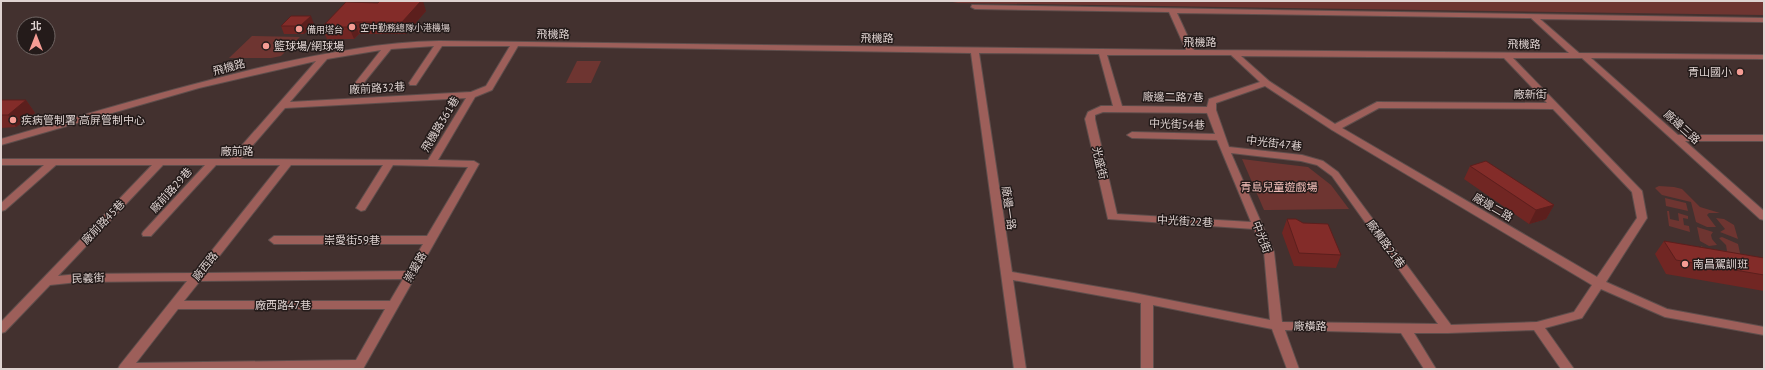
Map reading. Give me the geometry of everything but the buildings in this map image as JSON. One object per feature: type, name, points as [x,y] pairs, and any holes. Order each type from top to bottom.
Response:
[{"type":"street","points":[[975,7],[1764,20]]},
{"type":"street","points":[[1172,11],[1191,53]]},
{"type":"street","name":"廠邊三路","points":[[1534,17],[1676,138],[1763,215]]},
{"type":"street","points":[[413,83],[439,44]]},
{"type":"street","name":"飛機路","points":[[1,142],[278,65],[388,47],[439,44],[974,51],[1764,57]]},
{"type":"street","name":"飛機路361巷","points":[[430,163],[472,95],[489,88],[515,44]]},
{"type":"street","points":[[359,83],[388,47]]},
{"type":"street","name":"廠邊一路","points":[[974,51],[1020,369]]},
{"type":"street","points":[[1102,52],[1118,109]]},
{"type":"street","name":"廠邊二路","points":[[1232,53],[1266,83],[1335,128],[1600,284],[1665,313],[1764,331]]},
{"type":"street","points":[[1504,54],[1554,106]]},
{"type":"street","points":[[232,163],[324,57]]},
{"type":"street","name":"廠邊二路7巷","points":[[1094,111],[1101,109],[1211,110],[1212,101],[1266,83]]},
{"type":"street","name":"廠前路32巷","points":[[282,105],[472,95]]},
{"type":"street","name":"廠新街","points":[[1335,128],[1377,105],[1554,106],[1637,191],[1642,218],[1600,284]]},
{"type":"street","name":"中光街","points":[[1211,110],[1225,149],[1269,252],[1277,326],[1292,369]]},
{"type":"street","name":"光盛街","points":[[1094,111],[1091,114],[1090,119],[1112,217]]},
{"type":"street","name":"中光街54巷","points":[[1132,135],[1221,137]]},
{"type":"street","points":[[1676,138],[1764,138]]},
{"type":"street","name":"中光街47巷","points":[[1225,149],[1302,158],[1320,163]]},
{"type":"street","name":"廠前路","points":[[1,162],[390,162],[474,164]]},
{"type":"street","points":[[361,208],[390,162]]},
{"type":"street","points":[[1,208],[52,163]]},
{"type":"street","name":"廠前路45巷","points":[[47,281],[159,163]]},
{"type":"street","name":"廠前路29巷","points":[[147,234],[212,163]]},
{"type":"street","name":"廠西路","points":[[124,369],[287,163]]},
{"type":"street","name":"廠橫路21巷","points":[[1320,163],[1335,174],[1448,329]]},
{"type":"street","name":"崇愛路","points":[[358,367],[474,164]]},
{"type":"street","name":"中光街22巷","points":[[1112,217],[1258,226]]},
{"type":"street","name":"崇愛街59巷","points":[[274,240],[430,240]]},
{"type":"street","name":"民義街","points":[[47,281],[78,278],[410,275]]},
{"type":"street","name":"廠橫路","points":[[1006,275],[1147,300],[1277,326],[1405,329],[1537,326],[1578,315],[1600,284]]},
{"type":"street","points":[[1,329],[47,281]]},
{"type":"street","points":[[1147,300],[1147,369]]},
{"type":"street","name":"廠西路47巷","points":[[174,306],[393,306]]},
{"type":"street","points":[[1537,326],[1568,369]]},
{"type":"street","points":[[1405,329],[1430,369]]},
{"type":"street","points":[[124,369],[358,367]]},
{"type":"green space","points":[[947,1],[1764,1],[1764,15],[958,3]]},
{"type":"green space","name":"籃球場/網球場","points":[[252,36],[300,37],[281,56],[271,58],[229,58]]},
{"type":"green space","points":[[577,61],[601,61],[591,83],[566,83]]},
{"type":"green space","name":"青島兒童遊戲場","points":[[1242,159],[1308,167],[1331,185],[1349,209],[1264,210]]},
{"type":"green space","points":[[1659,186],[1682,189],[1700,207],[1720,213],[1709,213],[1707,215],[1716,227],[1707,227],[1696,222],[1691,202],[1662,195],[1655,188]]},
{"type":"green space","points":[[1665,198],[1686,203],[1688,211],[1666,206]]},
{"type":"green space","points":[[1667,211],[1669,211],[1670,219],[1679,221],[1678,213],[1688,216],[1688,219],[1683,218],[1684,225],[1689,226],[1690,232],[1669,226]]},
{"type":"green space","points":[[1716,218],[1724,219],[1734,225],[1738,239],[1720,232],[1725,229]]},
{"type":"green space","points":[[1697,227],[1713,232],[1711,235],[1712,239],[1717,245],[1709,246],[1700,241]]},
{"type":"green space","points":[[1722,237],[1738,244],[1742,262],[1703,257],[1701,246],[1707,249],[1727,251],[1726,245],[1719,238]]},
{"type":"place","name":"空中勤務總隊小港機場","points":[[352,27]]},
{"type":"place","name":"備用塔台","points":[[299,29]]},
{"type":"place","name":"籃球場/網球場","points":[[266,46]]},
{"type":"place","name":"青山國小","points":[[1740,72]]},
{"type":"place","name":"疾病管制署 高屏管制中心","points":[[13,120]]},
{"type":"place","name":"南昌駕訓班","points":[[1685,264]]}]
